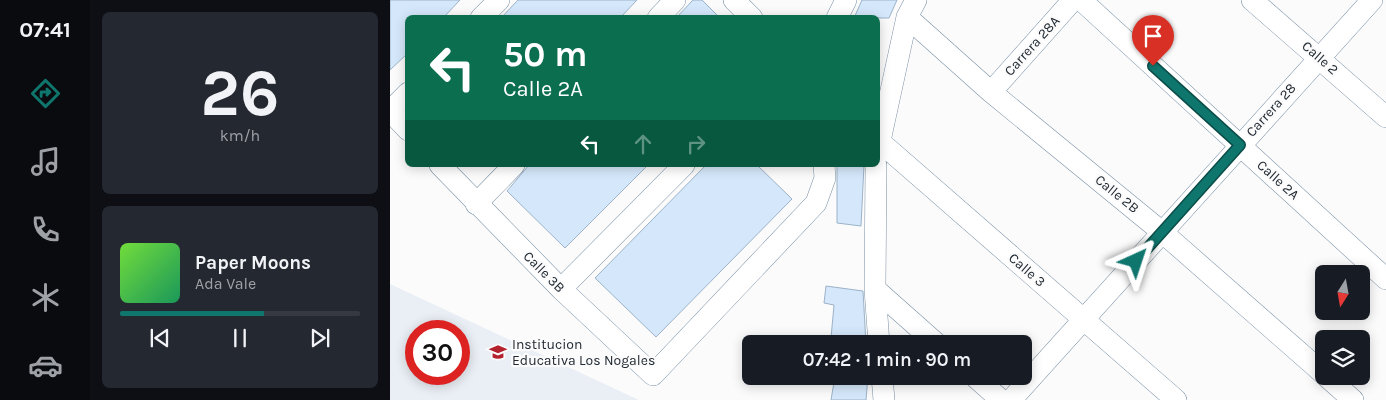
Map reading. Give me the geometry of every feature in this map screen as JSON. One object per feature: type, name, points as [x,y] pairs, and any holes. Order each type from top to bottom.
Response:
[{"type":"street","points":[[484,15],[498,0]]},
{"type":"street","points":[[661,15],[675,0]]},
{"type":"street","points":[[734,0],[749,15]]},
{"type":"street","points":[[838,15],[846,0]]},
{"type":"street","name":"Carrera 28A","points":[[991,92],[1073,0]]},
{"type":"street","name":"Calle 2A","points":[[1081,0],[1386,279]]},
{"type":"street","name":"Calle 2","points":[[1252,0],[1319,56],[1386,117]]},
{"type":"street","name":"Carrera 28","points":[[1011,400],[1319,56],[1372,0]]},
{"type":"street","points":[[880,138],[912,8]]},
{"type":"street","name":"Calle 2B","points":[[912,8],[991,92],[1162,232],[1315,366]]},
{"type":"street","points":[[405,96],[390,111],[405,127]]},
{"type":"street","name":"Calle 3","points":[[880,148],[1176,400]]},
{"type":"street","name":"Calle 3B","points":[[442,167],[561,289],[652,375],[816,203],[825,178],[824,167]]},
{"type":"street","points":[[476,204],[512,167]]},
{"type":"street","points":[[561,289],[682,167]]},
{"type":"street","points":[[876,167],[875,289],[878,335]]},
{"type":"street","points":[[875,289],[927,335]]},
{"type":"street","points":[[883,385],[884,400]]},
{"type":"street","points":[[984,385],[1001,400]]},
{"type":"street","name":"Calle 2B","points":[[1335,385],[1349,399]]},
{"type":"shaded area","name":"Institucion Educativa Los Nogales","points":[[390,284],[467,320],[405,320],[405,385],[470,385],[470,321],[639,400],[390,400]]},
{"type":"building","points":[[390,0],[460,0],[446,15],[405,15],[405,56],[390,70]]},
{"type":"building","points":[[518,0],[637,0],[623,15],[504,15]]},
{"type":"building","points":[[693,0],[702,0],[717,15],[679,15]]},
{"type":"building","points":[[862,0],[897,0],[889,18],[880,18],[880,15],[855,15]]},
{"type":"building","points":[[527,167],[646,167],[565,248],[507,191]]},
{"type":"building","points":[[704,167],[759,167],[792,199],[656,337],[595,278]]},
{"type":"building","points":[[837,167],[864,167],[861,226],[837,223]]},
{"type":"building","points":[[826,286],[863,291],[865,335],[831,335],[834,305],[824,303]]},
{"type":"building","points":[[834,385],[867,385],[866,400],[831,400]]},
{"type":"place","name":"Institucion Educativa Los Nogales","points":[[498,352]]},
{"type":"route","points":[[1136,261],[1240,145],[1153,66]]}]
